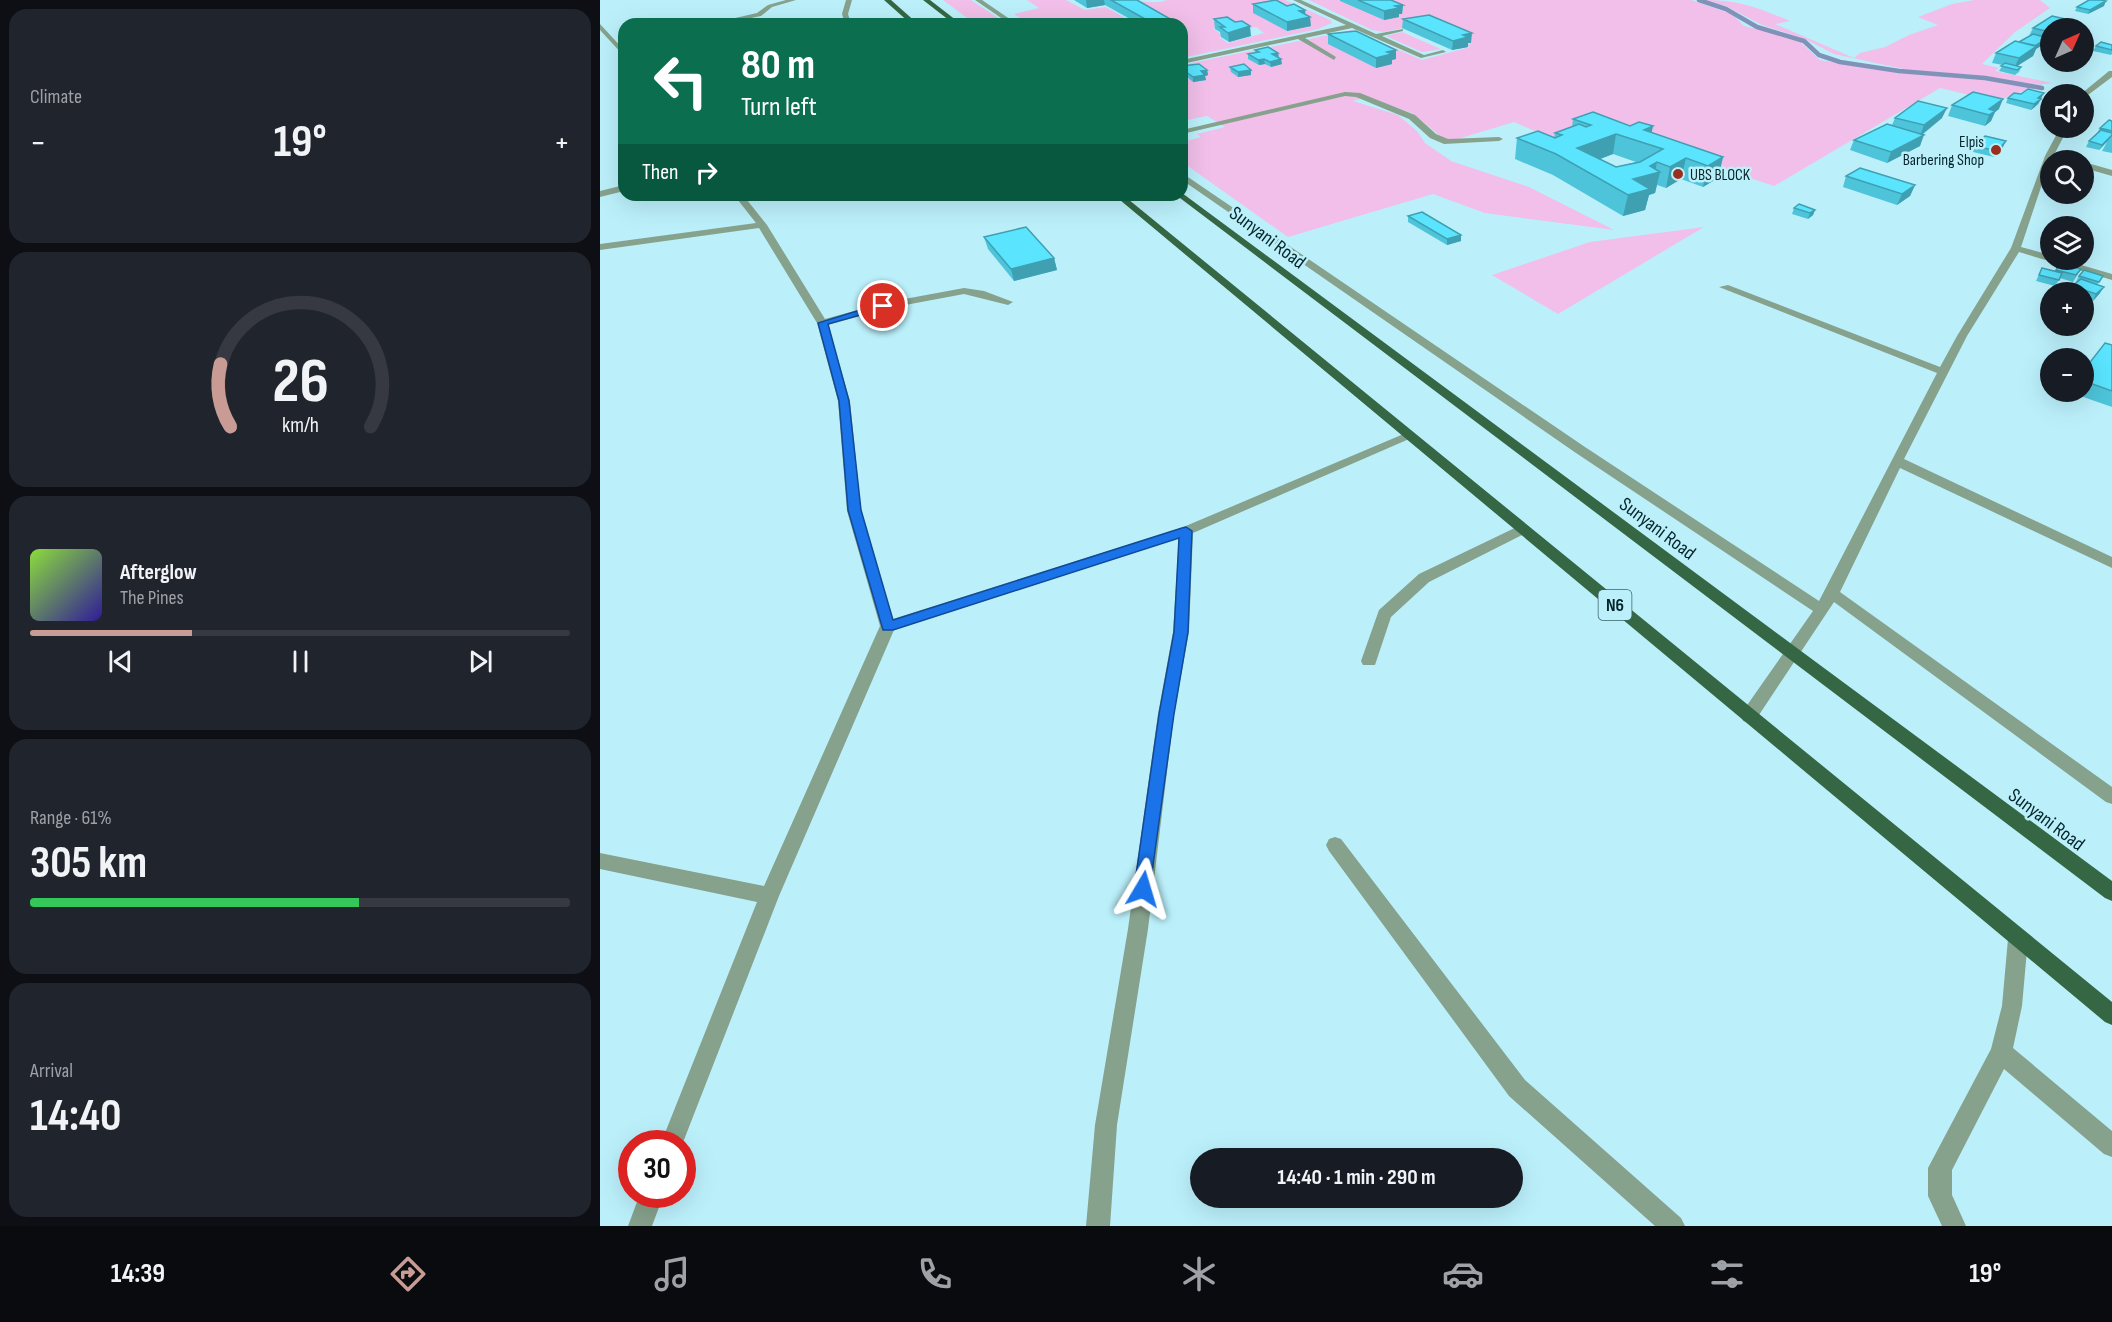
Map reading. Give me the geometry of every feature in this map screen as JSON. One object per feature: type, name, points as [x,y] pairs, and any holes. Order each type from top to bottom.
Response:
[{"type":"main road","points":[[887,0],[908,18]]},
{"type":"main road","points":[[926,0],[950,18]]},
{"type":"main road","name":"N6","points":[[1125,201],[2112,1015]]},
{"type":"main road","name":"Sunyani Road","points":[[1188,201],[2112,892]]},
{"type":"street","points":[[743,18],[759,15],[770,6],[794,0]]},
{"type":"street","points":[[846,18],[845,14],[849,0]]},
{"type":"street","points":[[978,0],[1005,18]]},
{"type":"street","points":[[1296,0],[1423,57],[1443,52]]},
{"type":"street","points":[[600,26],[618,47]]},
{"type":"street","points":[[1188,61],[1351,26]]},
{"type":"street","points":[[1374,36],[1401,30]]},
{"type":"street","points":[[1299,37],[1334,58]]},
{"type":"street","points":[[614,43],[618,42]]},
{"type":"street","points":[[2094,85],[2112,73]]},
{"type":"street","points":[[1188,131],[1345,94],[1357,95],[1412,117],[1433,136],[1447,142],[1499,139]]},
{"type":"street","points":[[2094,168],[2112,173]]},
{"type":"street","points":[[1188,180],[1338,286],[1680,519],[1822,610]]},
{"type":"street","points":[[1749,716],[1832,593],[1962,336],[2016,248],[2040,181]]},
{"type":"street","points":[[600,194],[618,190]]},
{"type":"street","points":[[677,1130],[769,896],[888,626],[854,510],[844,401],[822,323],[762,225],[743,201]]},
{"type":"street","points":[[600,247],[762,225]]},
{"type":"street","points":[[2016,248],[2040,255]]},
{"type":"street","points":[[2089,270],[2112,277]]},
{"type":"street","points":[[1724,287],[1944,372]]},
{"type":"street","points":[[822,323],[883,306],[964,291],[980,293],[1008,302]]},
{"type":"street","points":[[888,626],[1186,531],[1410,436]]},
{"type":"street","points":[[1897,461],[2112,563]]},
{"type":"street","points":[[1369,661],[1384,614],[1424,578],[1522,529]]},
{"type":"street","points":[[1098,1226],[1106,1125],[1138,929],[1166,714],[1181,632],[1186,531]]},
{"type":"street","points":[[1832,593],[2112,797]]},
{"type":"street","points":[[1335,845],[1517,1088],[1673,1226]]},
{"type":"street","points":[[600,861],[769,896]]},
{"type":"street","points":[[1954,1226],[1941,1196],[1940,1168],[2001,1052],[2012,1006],[2018,939]]},
{"type":"street","points":[[2001,1052],[2112,1146]]},
{"type":"street","points":[[640,1226],[647,1208]]},
{"type":"shaded area","points":[[943,0],[971,0],[998,18],[967,18]]},
{"type":"shaded area","points":[[1027,0],[1066,0],[1085,10],[1106,7],[1125,18],[1020,18],[1014,14],[1039,8]]},
{"type":"shaded area","points":[[1124,0],[1152,2],[1285,0],[1330,20],[1332,23],[1318,29],[1188,57],[1188,18],[1155,18]],"holes":[[[1229,26],[1237,30],[1256,27],[1264,33],[1228,43],[1219,37],[1223,36],[1213,28]]]},
{"type":"shaded area","points":[[1309,0],[1691,0],[1732,14],[1744,26],[1797,39],[1820,60],[1871,69],[1983,79],[2032,88],[1995,101],[1940,88],[1774,186],[1596,127],[1558,141],[1514,122],[1451,141],[1443,138],[1412,113],[1366,97],[1353,101],[1398,115],[1417,131],[1425,143],[1451,161],[1529,187],[1614,230],[1485,213],[1433,194],[1288,237],[1188,166],[1188,140],[1201,137],[1197,134],[1225,127],[1207,116],[1188,120],[1188,64],[1352,30],[1422,60],[1470,47],[1465,44],[1472,43],[1461,38],[1403,28],[1384,32],[1372,30]]},
{"type":"shaded area","points":[[1705,0],[1739,3],[1768,12],[1790,21],[1775,24],[1854,58],[1860,53],[1885,47],[1909,35],[1938,25],[1918,17],[1952,4],[1974,0],[2040,0],[2050,8],[2015,32],[1982,64],[1999,68],[1995,71],[2052,83],[2035,85],[1975,75],[1908,70],[1834,54],[1805,39],[1762,25],[1726,6]]},
{"type":"shaded area","points":[[1402,32],[1441,49],[1422,52],[1386,36]]},
{"type":"shaded area","points":[[1704,227],[1558,314],[1492,275],[1590,242]]},
{"type":"building","points":[[1111,0],[1137,0],[1168,18],[1143,18]]},
{"type":"building","points":[[1276,0],[1287,6],[1294,4],[1305,10],[1299,11],[1310,17],[1287,22],[1253,4]]},
{"type":"building","points":[[1358,0],[1391,0],[1403,5],[1384,11]]},
{"type":"building","points":[[2089,0],[2106,1],[2090,10],[2077,7]]},
{"type":"building","points":[[1429,15],[1472,33],[1463,35],[1468,37],[1453,41],[1403,19]]},
{"type":"building","points":[[1227,17],[1250,26],[1228,33],[1220,27],[1225,27],[1214,19]]},
{"type":"building","points":[[1356,31],[1396,50],[1387,52],[1392,54],[1376,58],[1328,34]]},
{"type":"building","points":[[2033,34],[2040,36],[2040,43],[2035,46],[2019,42]]},
{"type":"building","points":[[2015,41],[2037,46],[2019,58],[1996,53]]},
{"type":"building","points":[[2101,42],[2112,45],[2112,50],[2096,46]]},
{"type":"building","points":[[1268,47],[1278,53],[1272,54],[1281,59],[1270,62],[1264,59],[1258,60],[1248,54],[1259,52],[1255,50]]},
{"type":"building","points":[[2005,63],[2021,67],[2017,70],[2001,66]]},
{"type":"building","points":[[1199,64],[1207,70],[1201,71],[1205,75],[1193,77],[1188,73],[1188,65]]},
{"type":"building","points":[[1244,64],[1251,70],[1238,72],[1230,67]]},
{"type":"building","points":[[2028,89],[2040,92],[2038,98],[2040,100],[2034,104],[2008,98],[2014,93],[2021,94]]},
{"type":"building","points":[[1973,92],[2003,99],[1989,109],[1995,111],[1989,115],[1952,105]]},
{"type":"building","points":[[1918,101],[1947,108],[1924,125],[1895,118]]},
{"type":"building","points":[[1593,112],[1630,126],[1639,122],[1653,126],[1644,130],[1723,157],[1708,166],[1686,158],[1670,167],[1657,162],[1650,166],[1660,172],[1633,179],[1650,189],[1628,195],[1556,154],[1517,138],[1538,131],[1555,138],[1562,135],[1555,133],[1579,124],[1586,127],[1591,125],[1573,119]],"holes":[[[1616,134],[1663,149],[1640,162],[1616,167],[1577,148]]]},
{"type":"building","points":[[2109,120],[2112,121],[2112,131],[2100,128]]},
{"type":"building","points":[[1887,124],[1924,135],[1891,152],[1854,140]]},
{"type":"building","points":[[2101,130],[2112,133],[2102,145],[2089,141]]},
{"type":"building","points":[[1985,136],[2006,141],[1997,151],[1975,146]]},
{"type":"building","points":[[1860,168],[1915,185],[1902,194],[1846,176]]},
{"type":"building","points":[[1799,204],[1815,210],[1810,213],[1794,208]]},
{"type":"building","points":[[1422,212],[1461,235],[1447,239],[1408,216]]},
{"type":"building","points":[[1026,227],[1054,258],[1011,269],[984,237]]},
{"type":"building","points":[[2041,270],[2062,273],[2059,280],[2039,275]]},
{"type":"building","points":[[2056,270],[2080,270],[2076,275]]},
{"type":"building","points":[[2084,270],[2103,276],[2099,282],[2079,276]]},
{"type":"building","points":[[2094,284],[2104,287],[2094,293]]},
{"type":"building","points":[[2105,343],[2112,345],[2112,391],[2094,385],[2094,357]]},
{"type":"waterway","points":[[1699,0],[1726,9],[1757,27],[1804,41],[1819,55],[1840,62],[1899,71],[1985,78],[2040,88]]},
{"type":"place","name":"Elpis Barbering Shop","points":[[1996,150]]},
{"type":"place","name":"UBS BLOCK","points":[[1678,174]]},
{"type":"route","points":[[883,306],[822,323],[844,401],[854,510],[888,626],[1186,531],[1181,632],[1166,714],[1143,889]]}]
